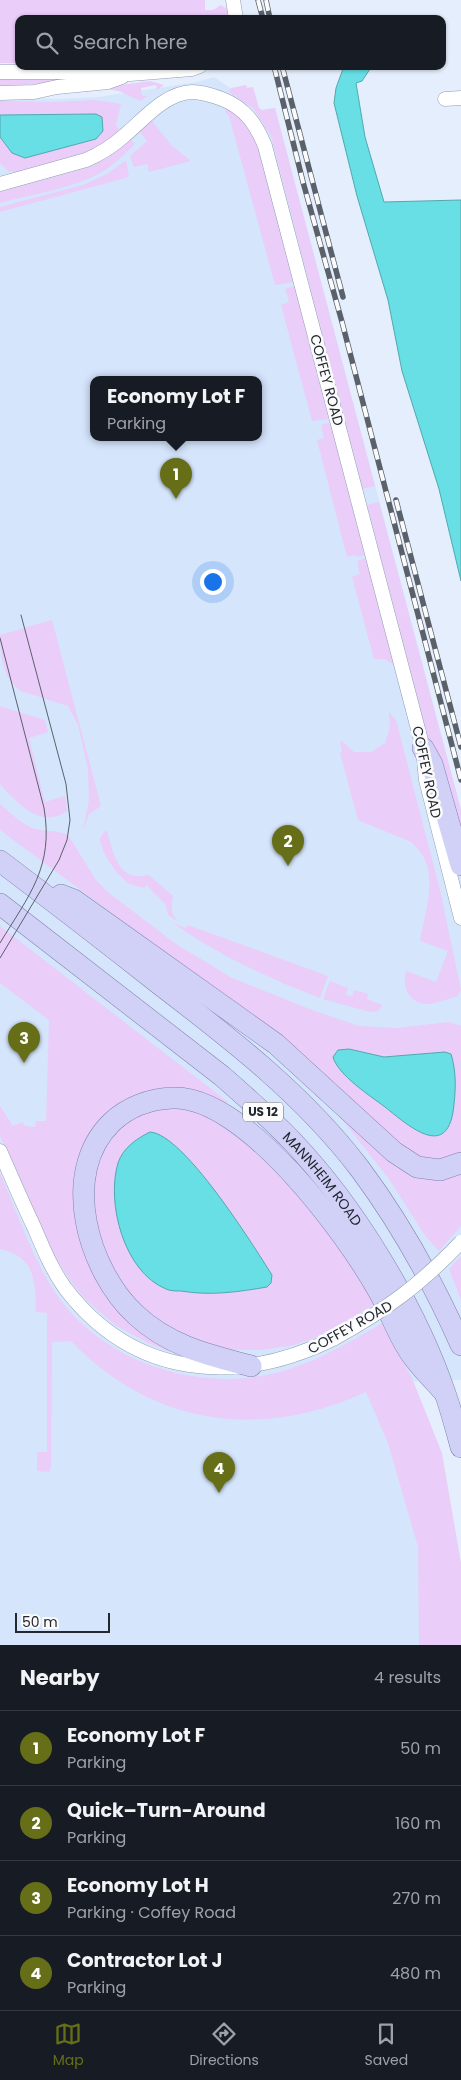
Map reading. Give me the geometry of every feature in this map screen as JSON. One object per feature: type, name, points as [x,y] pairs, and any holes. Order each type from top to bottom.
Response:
[{"type":"main road","points":[[423,748],[432,764],[461,865]]},
{"type":"main road","name":"US 12","points":[[0,861],[222,1032],[267,1069],[299,1100],[359,1168],[388,1208],[412,1245],[435,1288],[461,1345]]},
{"type":"main road","points":[[27,882],[74,900],[276,1044],[402,1157],[417,1167],[440,1170],[461,1164]]},
{"type":"main road","name":"MANNHEIM ROAD","points":[[0,904],[222,1076],[293,1142],[345,1206],[388,1273],[417,1328],[444,1392],[461,1447]]},
{"type":"main road","points":[[252,1366],[192,1350],[152,1329],[120,1299],[97,1260],[86,1221],[84,1186],[87,1166],[99,1137],[119,1115],[130,1108],[149,1100],[173,1097],[195,1100],[215,1108],[248,1131],[310,1191],[379,1292],[413,1357],[444,1392]]},
{"type":"street","points":[[233,0],[235,15]]},
{"type":"street","points":[[0,72],[108,72],[130,74],[175,70]]},
{"type":"street","points":[[0,93],[34,92],[56,86],[108,82],[130,74]]},
{"type":"street","name":"COFFEY ROAD","points":[[0,184],[86,160],[99,154],[124,137],[156,108],[181,94],[192,92],[220,98],[245,112],[254,123],[265,146],[273,174],[423,748],[426,780],[461,918]]},
{"type":"street","points":[[445,98],[461,98]]},
{"type":"street","name":"COFFEY ROAD","points":[[0,1151],[47,1258],[65,1288],[90,1316],[115,1336],[170,1363],[215,1368],[252,1366],[292,1357],[335,1338],[369,1319],[406,1294],[433,1272],[461,1242]]},
{"type":"shaded area","points":[[0,0],[205,0],[205,10],[213,10],[221,5],[227,9],[227,15],[15,15],[15,63],[0,63]]},
{"type":"shaded area","points":[[214,77],[262,110],[275,108],[461,809],[461,1380],[396,1382],[458,1645],[0,1645],[0,97],[59,99],[98,97],[197,82]]},
{"type":"shaded area","points":[[0,79],[64,79],[65,82],[0,86]]},
{"type":"shaded area","points":[[150,81],[164,85],[157,90],[156,85],[141,88],[142,96],[148,96],[140,101],[119,91],[100,88]]},
{"type":"shaded area","points":[[246,85],[247,88],[253,87],[259,108],[262,110],[275,108],[375,486],[362,489],[271,136],[253,108],[229,92],[231,88]]},
{"type":"shaded area","points":[[94,100],[121,104],[116,125],[120,131],[98,149],[20,173],[8,171],[0,163],[0,101],[52,102]]},
{"type":"shaded area","points":[[227,108],[246,121],[259,148],[294,282],[275,285],[229,116],[225,112]]},
{"type":"shaded area","points":[[152,121],[172,146],[191,161],[149,172],[147,164],[134,167],[130,156],[147,141],[139,131]]},
{"type":"shaded area","points":[[130,139],[135,144],[113,164],[94,176],[68,186],[0,203],[0,192],[90,167],[107,158]]},
{"type":"shaded area","points":[[126,160],[129,177],[0,212],[0,207],[83,185],[107,174]]},
{"type":"shaded area","points":[[295,286],[330,419],[312,421],[281,305],[289,302],[285,289]]},
{"type":"shaded area","points":[[331,422],[366,555],[347,557],[317,440],[324,438],[321,425]]},
{"type":"shaded area","points":[[379,502],[461,810],[461,848],[445,802],[367,505]]},
{"type":"shaded area","points":[[367,558],[395,666],[385,659],[374,659],[352,577],[360,574],[357,561]]},
{"type":"shaded area","points":[[52,620],[101,806],[89,814],[83,831],[89,800],[88,769],[78,725],[68,706],[21,691],[15,686],[6,673],[2,658],[0,635]]},
{"type":"shaded area","points":[[0,706],[45,720],[48,732],[29,738],[45,802],[65,796],[67,811],[57,816],[39,816],[21,805],[0,784]]},
{"type":"shaded area","points":[[389,712],[396,720],[440,890],[461,990],[458,996],[430,1004],[423,1004],[413,999],[409,995],[405,984],[406,971],[436,982],[448,951],[420,941],[428,901],[429,876],[426,864],[421,852],[411,842],[358,820],[340,753],[342,752],[340,742],[342,741],[354,752],[371,752],[385,743],[390,728]]},
{"type":"shaded area","points":[[0,804],[26,825],[40,830],[60,832],[68,835],[96,880],[109,893],[176,944],[232,978],[312,1010],[359,1026],[397,1028],[449,1022],[461,1026],[461,1154],[444,1160],[414,1156],[223,996],[0,830]]},
{"type":"shaded area","points":[[107,830],[119,864],[130,875],[149,875],[173,896],[172,911],[174,917],[180,922],[169,916],[165,904],[146,885],[144,888],[132,885],[116,872],[101,845],[100,839]]},
{"type":"shaded area","points":[[173,923],[186,928],[188,925],[328,976],[320,998],[244,965],[208,946]]},
{"type":"shaded area","points":[[0,926],[228,1102],[225,1106],[205,1096],[108,1115],[78,1222],[169,1349],[168,1351],[148,1343],[115,1325],[84,1298],[72,1283],[49,1248],[0,1136],[0,1106],[13,1126],[22,1122],[25,1126],[35,1127],[36,1121],[46,1121],[49,1020],[0,983]]},
{"type":"shaded area","points":[[330,981],[348,988],[346,995],[352,996],[354,990],[368,994],[367,999],[383,1005],[378,1011],[370,1012],[323,999]]},
{"type":"shaded area","points":[[159,1107],[197,1110],[238,1133],[315,1212],[376,1303],[341,1325],[312,1339],[290,1346],[260,1350],[223,1350],[192,1342],[148,1316],[113,1273],[93,1213],[94,1178],[107,1141],[129,1119]]},
{"type":"shaded area","points":[[344,1115],[384,1154],[461,1171],[461,1226],[439,1251],[426,1237],[389,1179],[341,1118]]},
{"type":"shaded area","points":[[0,1173],[35,1257],[62,1302],[81,1323],[104,1341],[129,1356],[156,1367],[184,1375],[213,1379],[271,1374],[315,1359],[384,1322],[414,1383],[442,1453],[461,1563],[461,1645],[419,1645],[418,1547],[388,1443],[366,1392],[327,1407],[288,1416],[249,1420],[210,1417],[173,1408],[137,1392],[103,1370],[71,1341],[52,1342],[51,1468],[49,1472],[37,1471],[37,1452],[47,1452],[47,1313],[36,1312],[34,1281],[27,1264],[12,1253],[0,1249]]},
{"type":"shaded area","points":[[461,1256],[461,1300],[449,1269]]},
{"type":"water","points":[[343,70],[369,70],[362,81],[356,83],[365,137],[384,202],[461,200],[461,581],[439,489],[402,371],[388,300],[357,196],[334,103],[336,88]]},
{"type":"water","points":[[96,114],[102,117],[103,131],[96,139],[25,158],[12,153],[0,137],[0,115]]},
{"type":"water","points":[[349,1049],[384,1057],[445,1052],[451,1054],[455,1072],[455,1098],[451,1122],[445,1132],[437,1136],[427,1135],[416,1130],[347,1078],[333,1057],[338,1050]]},
{"type":"water","points":[[150,1132],[164,1137],[181,1151],[217,1193],[272,1275],[271,1283],[267,1287],[213,1293],[171,1291],[151,1280],[139,1268],[129,1252],[122,1235],[117,1216],[115,1179],[118,1163],[123,1153],[135,1141]]},
{"type":"tram line","points":[[0,958],[59,860],[67,840],[70,820],[66,784],[21,615]]},
{"type":"tram line","points":[[0,638],[44,808],[46,829],[45,847],[37,880],[0,943]]},
{"type":"railway","points":[[258,0],[262,15]]},
{"type":"railway","points":[[266,0],[269,15]]},
{"type":"railway","points":[[275,70],[461,780]]},
{"type":"railway","points":[[283,70],[343,297]]},
{"type":"railway","points":[[396,500],[461,747]]},
{"type":"place","name":"Economy Lot F","points":[[176,499]]},
{"type":"place","name":"Quick–Turn-Around","points":[[288,866]]},
{"type":"place","name":"Economy Lot H","points":[[24,1063]]},
{"type":"place","name":"Contractor Lot J","points":[[219,1493]]}]
